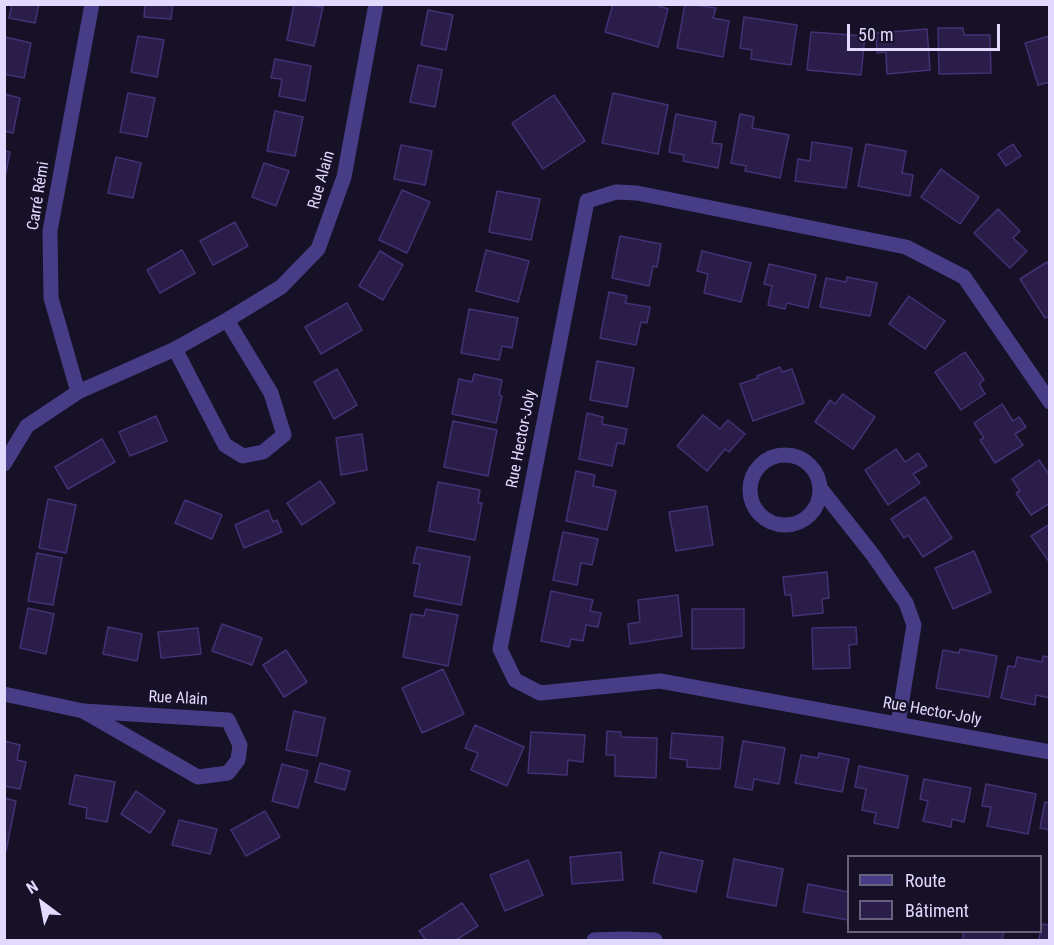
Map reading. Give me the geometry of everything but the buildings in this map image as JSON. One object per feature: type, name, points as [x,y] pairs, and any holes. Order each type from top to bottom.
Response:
[{"type":"street","name":"Carré Rémi","points":[[78,392],[51,298],[50,231],[92,4]]},
{"type":"street","name":"Rue Alain","points":[[4,464],[27,426],[78,392],[175,349],[227,320],[281,287],[318,249],[344,177],[376,4]]},
{"type":"street","name":"Rue Hector-Joly","points":[[1050,402],[964,276],[906,247],[637,193],[616,192],[587,201],[500,649],[515,680],[540,693],[660,681],[1050,752]]},
{"type":"street","points":[[175,349],[225,445],[243,456],[263,452],[284,435],[271,393],[227,320]]},
{"type":"street","points":[[820,488],[819,500],[813,511],[804,520],[787,525],[769,522],[759,514],[752,504],[749,492],[756,469],[766,460],[789,455],[811,466],[820,488],[873,555],[906,603],[914,625],[898,724]]},
{"type":"street","name":"Rue Alain","points":[[4,694],[83,711],[228,720],[240,745],[238,760],[228,773],[198,777],[83,711]]},
{"type":"street","points":[[594,940],[655,940]]}]
